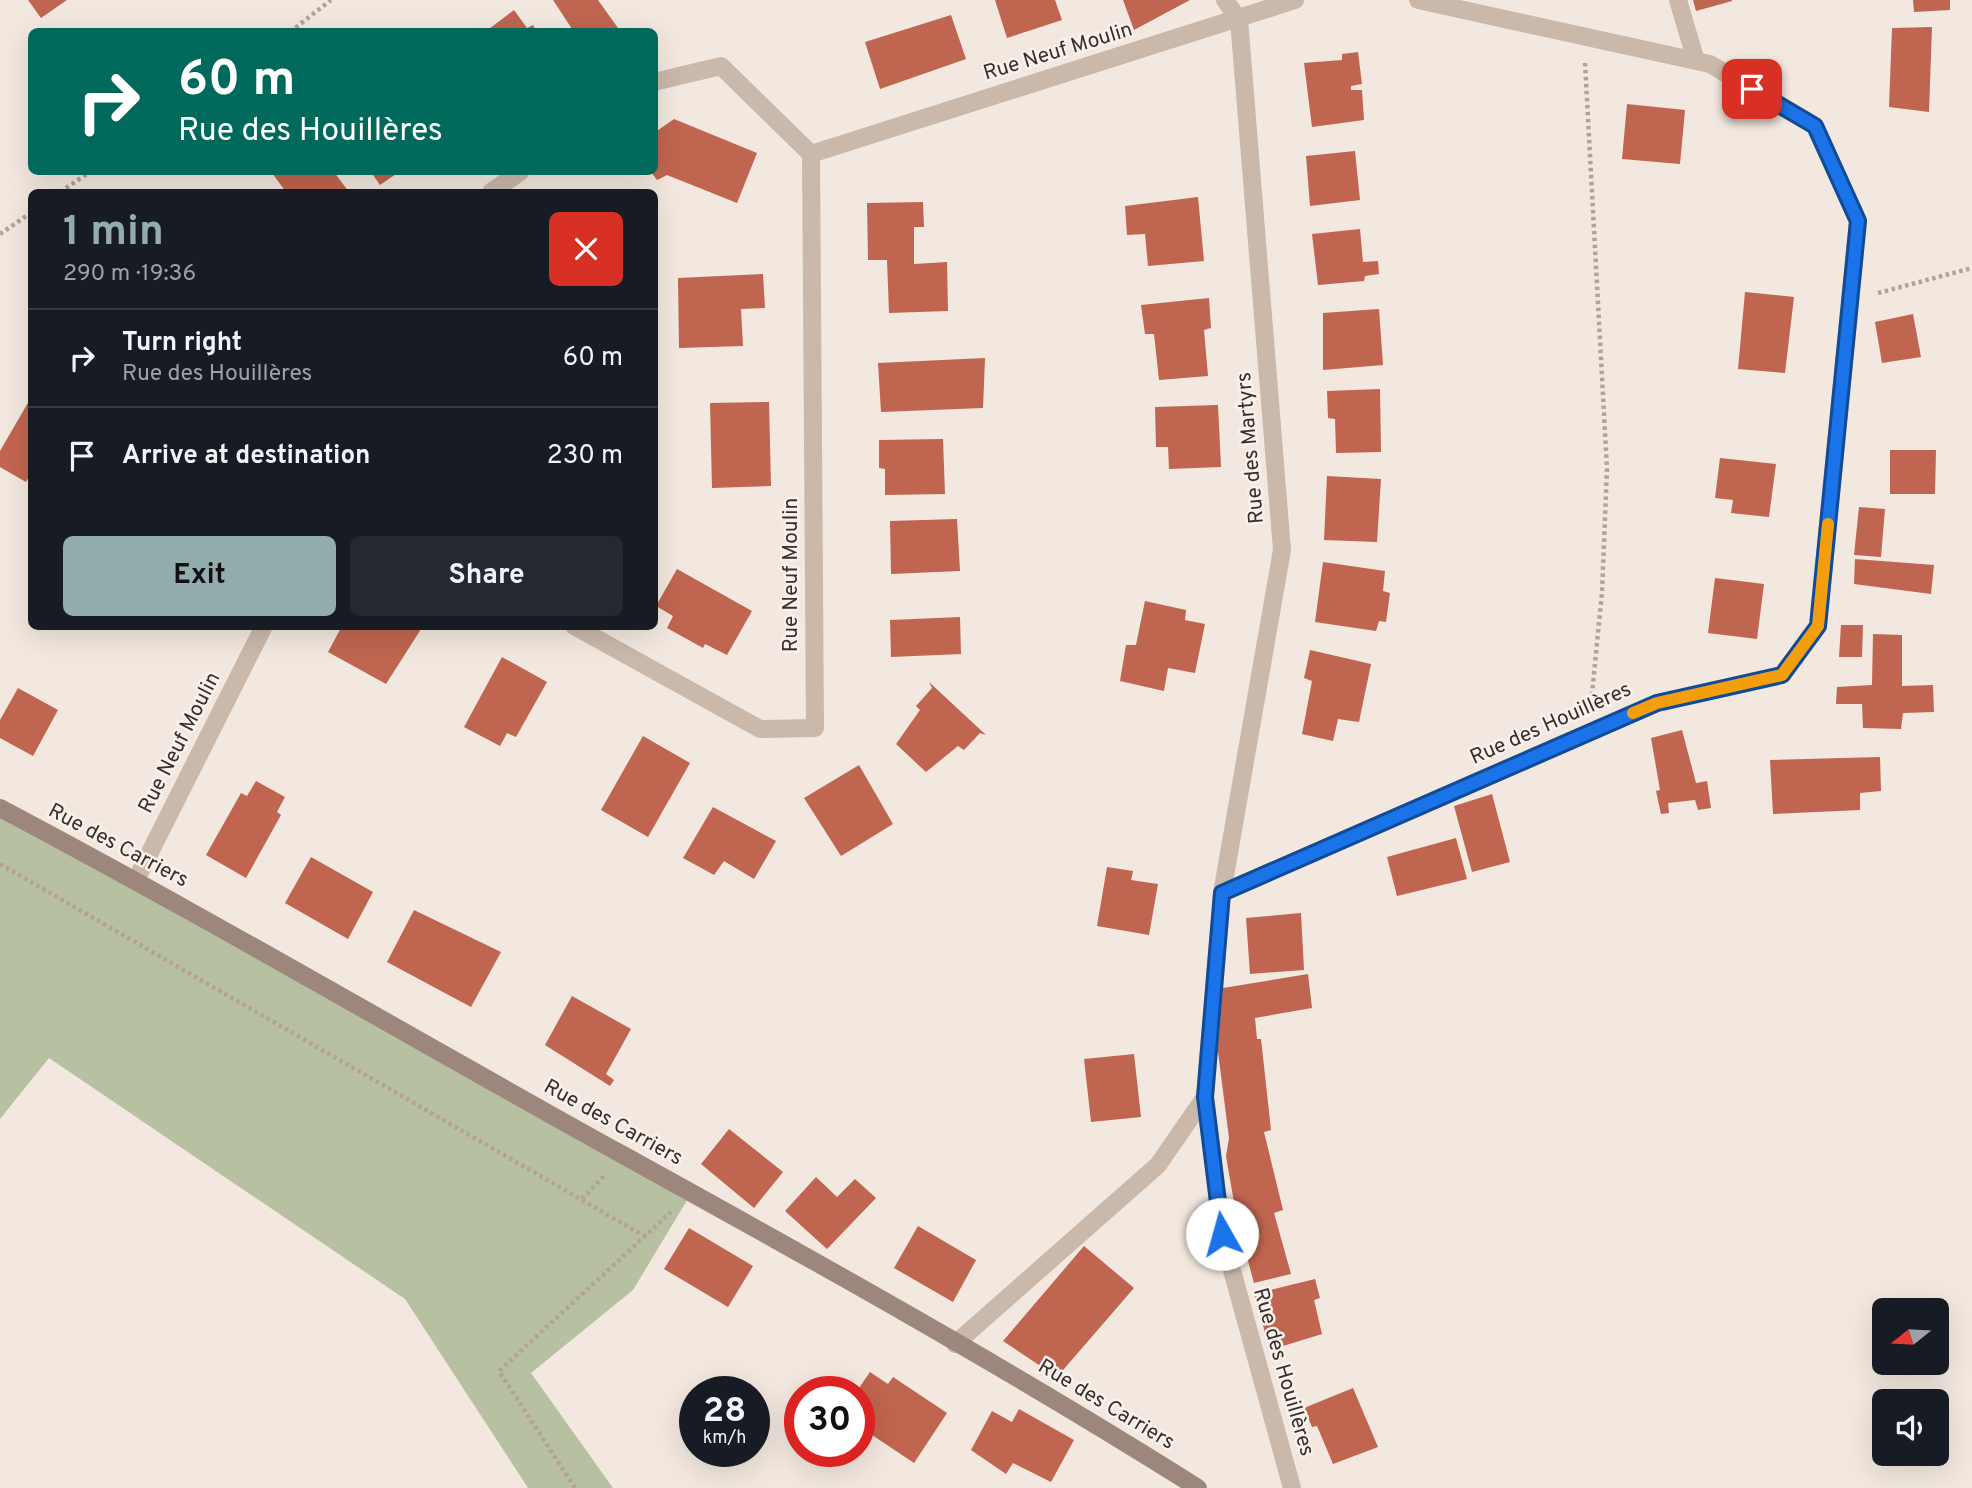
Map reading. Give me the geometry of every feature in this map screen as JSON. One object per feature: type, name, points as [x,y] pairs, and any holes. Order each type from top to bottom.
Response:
[{"type":"street","points":[[1225,0],[1239,20],[1295,0]]},
{"type":"street","name":"Rue des Houillères","points":[[1292,1488],[1222,1234],[1205,1097],[1222,893],[1657,703],[1782,675],[1818,626],[1858,221],[1815,126],[1710,64],[1418,0]]},
{"type":"street","points":[[1678,0],[1696,61]]},
{"type":"street","name":"Rue Neuf Moulin","points":[[581,630],[760,729],[815,728],[811,154],[1239,20]]},
{"type":"street","name":"Rue des Martyrs","points":[[1222,893],[1282,550],[1239,20]]},
{"type":"street","points":[[658,81],[721,66],[811,154]]},
{"type":"street","points":[[495,189],[516,175]]},
{"type":"street","name":"Rue Neuf Moulin","points":[[136,880],[262,630]]},
{"type":"street","name":"Rue des Carriers","points":[[0,808],[136,880],[692,1192],[1120,1438],[1198,1488]]},
{"type":"street","points":[[955,1344],[1158,1166],[1205,1097]]},
{"type":"path","points":[[295,28],[331,0]]},
{"type":"path","points":[[1584,37],[1607,469],[1602,593],[1588,733]]},
{"type":"path","points":[[64,189],[86,175]]},
{"type":"path","points":[[0,234],[28,215]]},
{"type":"path","points":[[1850,300],[1972,268]]},
{"type":"path","points":[[0,863],[646,1237],[499,1371],[575,1488]]},
{"type":"green space","points":[[0,808],[692,1192],[633,1290],[531,1373],[613,1488],[528,1488],[405,1299],[49,1058],[0,1119]]},
{"type":"building","points":[[28,0],[67,0],[41,18]]},
{"type":"building","points":[[553,0],[598,0],[618,28],[571,28]]},
{"type":"building","points":[[995,0],[1055,0],[1062,20],[1007,38]]},
{"type":"building","points":[[1123,0],[1190,0],[1134,30]]},
{"type":"building","points":[[1693,0],[1732,0],[1732,1],[1696,11]]},
{"type":"building","points":[[1913,0],[1950,0],[1950,10],[1914,12]]},
{"type":"building","points":[[514,10],[527,28],[490,28]]},
{"type":"building","points":[[951,15],[966,59],[880,89],[865,42]]},
{"type":"building","points":[[1932,27],[1929,112],[1889,107],[1892,28]]},
{"type":"building","points":[[1358,52],[1362,84],[1351,86],[1351,90],[1362,90],[1364,120],[1312,127],[1304,63],[1342,60],[1342,54]]},
{"type":"building","points":[[1627,104],[1685,110],[1680,164],[1622,159]]},
{"type":"building","points":[[674,119],[757,153],[737,203],[667,175],[657,180],[653,175],[658,175],[658,130]]},
{"type":"building","points":[[1355,151],[1360,200],[1310,206],[1306,156]]},
{"type":"building","points":[[273,175],[336,175],[347,189],[284,189]]},
{"type":"building","points":[[373,175],[395,175],[380,185]]},
{"type":"building","points":[[1198,197],[1204,261],[1148,266],[1145,234],[1127,235],[1125,206]]},
{"type":"building","points":[[923,202],[924,227],[914,227],[914,264],[947,262],[948,311],[889,313],[887,260],[868,260],[867,203]]},
{"type":"building","points":[[1360,229],[1363,262],[1378,261],[1379,274],[1365,276],[1364,281],[1318,285],[1312,234]]},
{"type":"building","points":[[763,274],[765,308],[741,309],[743,346],[679,348],[678,278]]},
{"type":"building","points":[[1745,292],[1794,297],[1785,373],[1738,369]]},
{"type":"building","points":[[1209,298],[1211,328],[1204,330],[1208,376],[1159,380],[1154,334],[1145,334],[1141,305]]},
{"type":"building","points":[[1379,309],[1383,365],[1323,370],[1323,313]]},
{"type":"building","points":[[1913,314],[1921,357],[1882,363],[1875,322]]},
{"type":"building","points":[[985,358],[983,408],[881,412],[878,363]]},
{"type":"building","points":[[1380,389],[1381,452],[1336,453],[1335,419],[1328,418],[1327,391]]},
{"type":"building","points":[[769,402],[771,486],[712,488],[710,403]]},
{"type":"building","points":[[28,403],[26,482],[0,467],[0,451]]},
{"type":"building","points":[[1218,405],[1221,467],[1169,469],[1168,447],[1156,447],[1155,407]]},
{"type":"building","points":[[943,439],[945,494],[885,495],[885,469],[879,468],[879,440]]},
{"type":"building","points":[[1890,450],[1936,450],[1935,494],[1890,494]]},
{"type":"building","points":[[1720,458],[1776,464],[1769,517],[1731,513],[1733,500],[1715,498]]},
{"type":"building","points":[[1327,476],[1381,479],[1377,542],[1324,540]]},
{"type":"building","points":[[1859,507],[1885,509],[1881,557],[1854,555]]},
{"type":"building","points":[[957,519],[960,571],[891,574],[890,521]]},
{"type":"building","points":[[1855,559],[1934,565],[1931,594],[1854,584]]},
{"type":"building","points":[[1323,562],[1385,571],[1383,591],[1390,593],[1386,622],[1379,621],[1376,631],[1315,622]]},
{"type":"building","points":[[677,569],[752,611],[727,655],[705,644],[703,648],[667,628],[673,616],[658,607]]},
{"type":"building","points":[[1715,578],[1764,584],[1757,639],[1708,633]]},
{"type":"building","points":[[1145,601],[1186,610],[1185,620],[1205,624],[1195,673],[1168,668],[1164,691],[1120,681],[1126,645],[1136,645]]},
{"type":"building","points":[[960,617],[961,654],[891,657],[890,620]]},
{"type":"building","points":[[1841,625],[1863,625],[1862,657],[1839,657]]},
{"type":"building","points":[[340,630],[420,630],[386,684],[328,652]]},
{"type":"building","points":[[1873,634],[1902,635],[1902,686],[1933,685],[1934,712],[1903,713],[1901,729],[1863,728],[1862,704],[1836,704],[1837,687],[1872,685]]},
{"type":"building","points":[[1310,650],[1371,664],[1359,722],[1338,719],[1333,741],[1302,734],[1312,681],[1304,678]]},
{"type":"building","points":[[502,657],[547,682],[516,737],[507,733],[500,746],[464,727]]},
{"type":"building","points":[[929,682],[986,735],[980,733],[964,750],[958,746],[926,772],[896,744],[920,710],[916,706],[932,688]]},
{"type":"building","points":[[18,688],[58,710],[33,756],[0,738],[0,720]]},
{"type":"building","points":[[1682,730],[1696,783],[1707,781],[1711,808],[1698,810],[1695,800],[1668,803],[1669,813],[1661,814],[1656,791],[1660,790],[1651,738]]},
{"type":"building","points":[[643,736],[690,763],[648,837],[601,810]]},
{"type":"building","points":[[1880,757],[1881,791],[1860,793],[1860,810],[1773,814],[1770,760]]},
{"type":"building","points":[[859,765],[893,824],[841,856],[804,798]]},
{"type":"building","points":[[256,781],[285,797],[277,812],[281,815],[246,878],[206,855],[241,793],[247,796]]},
{"type":"building","points":[[1492,794],[1510,862],[1472,872],[1454,806]]},
{"type":"building","points":[[713,807],[776,841],[754,879],[724,861],[714,875],[683,858]]},
{"type":"building","points":[[1456,838],[1467,879],[1397,896],[1387,857]]},
{"type":"building","points":[[311,857],[373,892],[348,939],[285,903]]},
{"type":"building","points":[[1107,867],[1133,871],[1131,880],[1158,884],[1149,935],[1097,926]]},
{"type":"building","points":[[414,910],[501,952],[471,1007],[387,962]]},
{"type":"building","points":[[1301,913],[1304,970],[1250,974],[1246,918]]},
{"type":"building","points":[[1308,974],[1312,1008],[1255,1018],[1257,1039],[1261,1039],[1271,1130],[1264,1132],[1283,1210],[1274,1213],[1291,1274],[1254,1283],[1237,1220],[1226,1156],[1229,1138],[1217,1044],[1217,989]]},
{"type":"building","points":[[572,996],[631,1029],[606,1074],[614,1080],[610,1086],[545,1045]]},
{"type":"building","points":[[1134,1054],[1141,1117],[1091,1122],[1084,1059]]},
{"type":"building","points":[[729,1129],[783,1172],[754,1208],[701,1164]]},
{"type":"building","points":[[816,1177],[837,1197],[855,1179],[876,1198],[827,1249],[785,1211]]},
{"type":"building","points":[[918,1226],[976,1260],[953,1302],[894,1268]]},
{"type":"building","points":[[689,1228],[753,1266],[728,1307],[664,1269]]},
{"type":"building","points":[[1084,1246],[1134,1288],[1057,1377],[1003,1341]]},
{"type":"building","points":[[1315,1279],[1320,1298],[1314,1300],[1322,1334],[1270,1350],[1254,1294]]},
{"type":"building","points":[[870,1372],[888,1384],[893,1377],[947,1413],[914,1463],[875,1437],[875,1376],[867,1376]]},
{"type":"building","points":[[1353,1388],[1378,1447],[1333,1464],[1317,1426],[1312,1427],[1304,1408]]},
{"type":"building","points":[[1019,1409],[1074,1440],[1051,1482],[1013,1463],[1006,1474],[971,1450],[992,1411],[1012,1422]]},
{"type":"slow traffic","points":[[1633,713],[1657,703],[1782,675],[1818,626],[1828,524]]},
{"type":"route","points":[[1222,1234],[1205,1097],[1222,893],[1657,703],[1782,675],[1818,626],[1858,221],[1815,126],[1752,89]]}]
